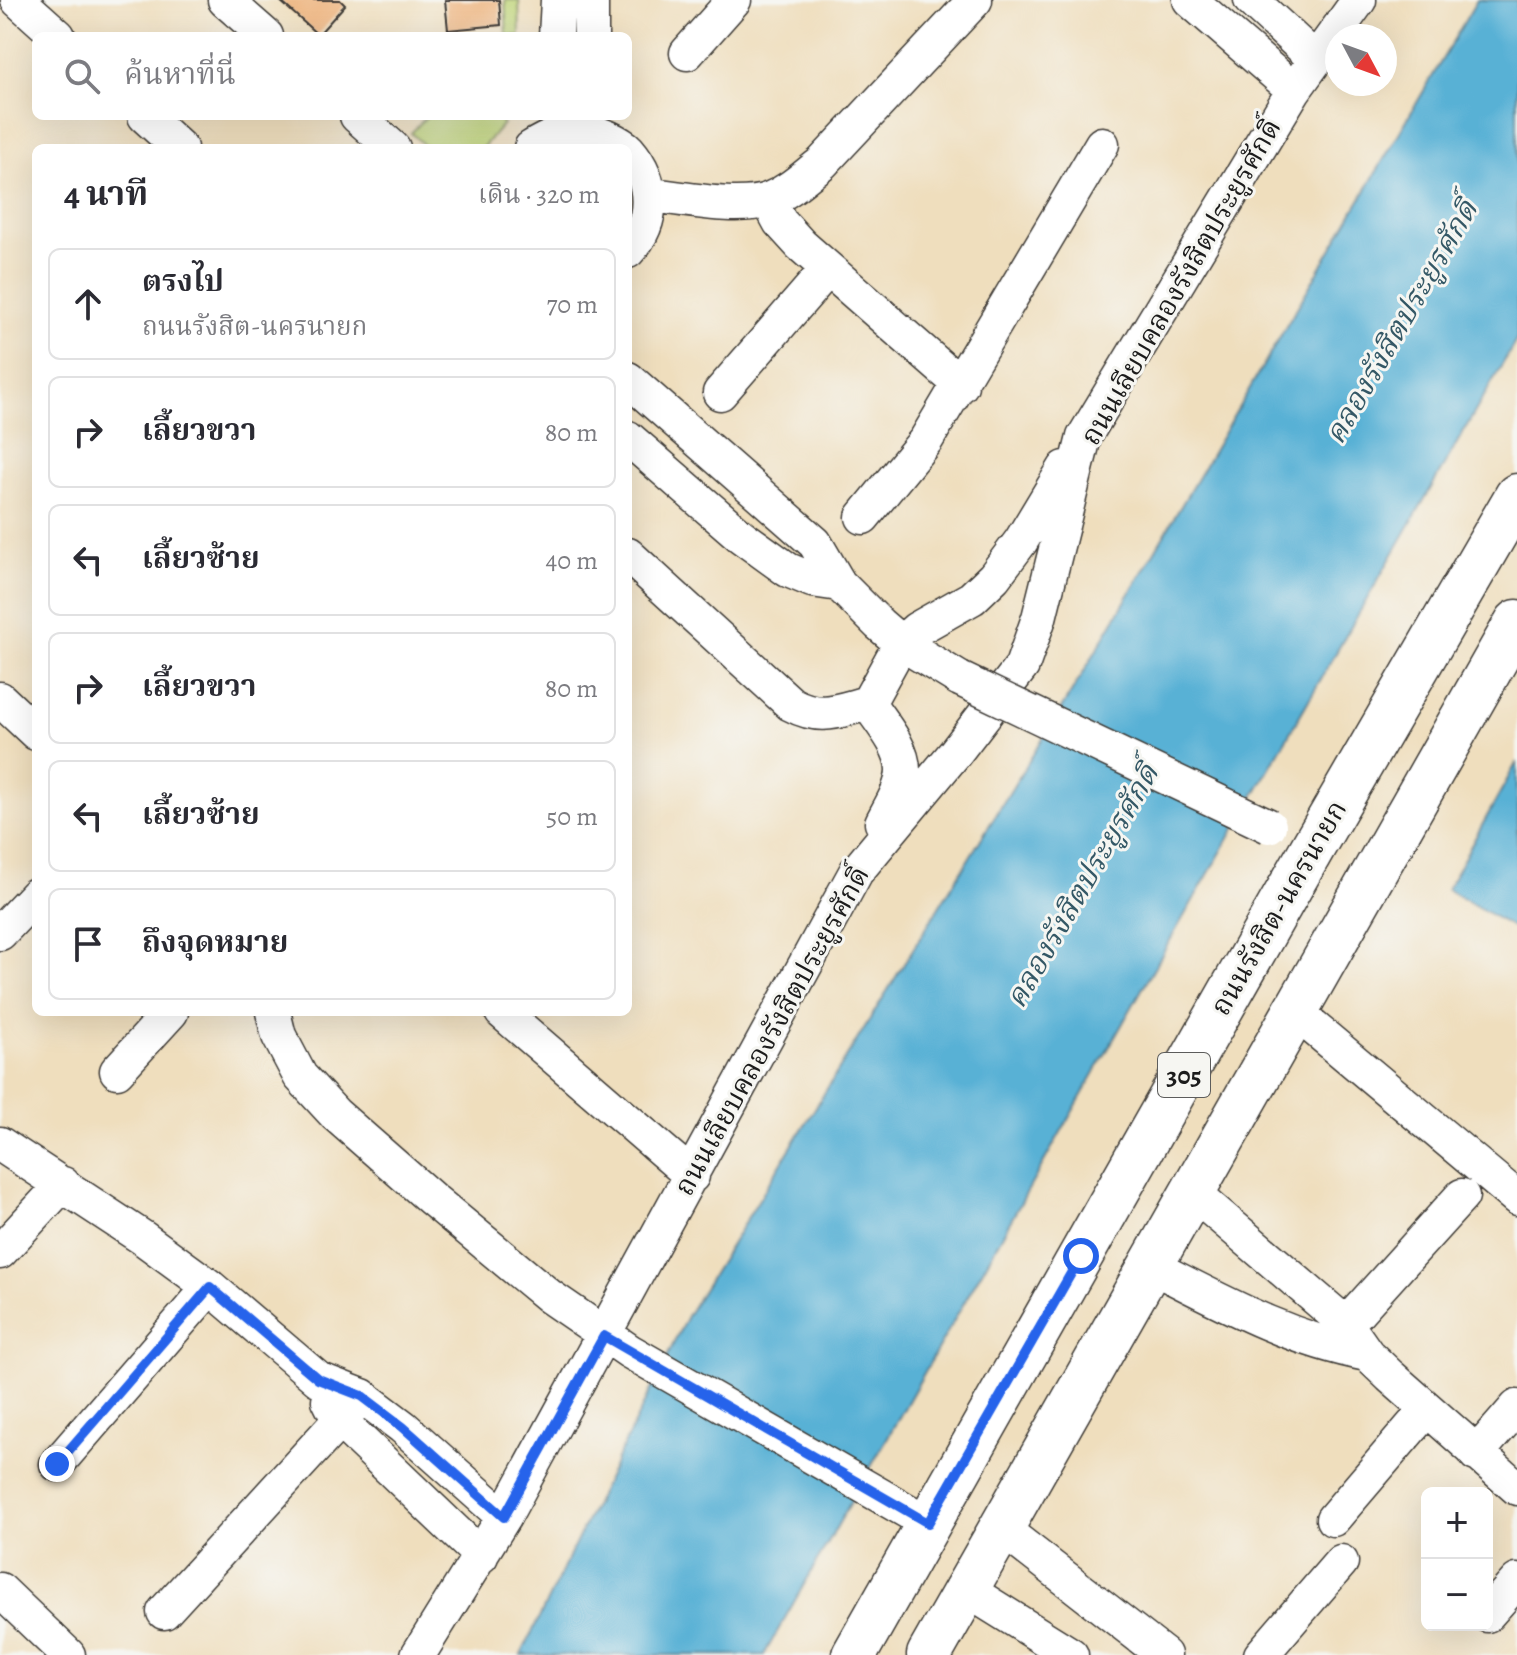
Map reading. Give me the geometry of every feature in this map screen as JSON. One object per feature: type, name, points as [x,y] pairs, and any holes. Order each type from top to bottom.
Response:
[{"type":"main road","name":"ถนนรังสิต-นครนายก","points":[[854,1655],[1313,847],[1517,496]]},
{"type":"main road","name":"305","points":[[929,1655],[1517,622]]},
{"type":"street","points":[[18,0],[54,32]]},
{"type":"street","points":[[225,0],[261,32]]},
{"type":"street","points":[[556,32],[558,0]]},
{"type":"street","points":[[591,0],[591,32]]},
{"type":"street","points":[[687,53],[734,0]]},
{"type":"street","points":[[650,195],[741,204],[768,200],[795,185],[822,163],[975,0]]},
{"type":"street","points":[[1190,0],[1294,90]]},
{"type":"street","points":[[1251,0],[1316,60]]},
{"type":"street","name":"ถนนเลียบคลองรังสิตประยูรศักดิ์","points":[[418,1655],[616,1344],[692,1176],[856,872],[955,753],[1022,666],[1039,618],[1084,437],[1294,90],[1359,0]]},
{"type":"street","points":[[149,120],[176,144]]},
{"type":"street","points":[[362,120],[388,144]]},
{"type":"street","points":[[549,132],[592,124],[620,144]]},
{"type":"street","points":[[863,517],[926,440],[1102,144]]},
{"type":"street","points":[[632,156],[646,177],[650,195],[647,218],[639,240],[632,247]]},
{"type":"street","points":[[768,200],[780,222],[827,270],[961,385]]},
{"type":"street","points":[[720,393],[827,270]]},
{"type":"street","points":[[632,383],[815,543],[839,584],[901,643],[960,679],[1313,847]]},
{"type":"street","points":[[632,559],[791,704],[820,715],[868,703],[901,643],[917,629],[972,598],[994,577],[1021,541],[1084,437]]},
{"type":"street","points":[[632,441],[741,536],[788,570],[812,580],[839,584]]},
{"type":"street","points":[[0,699],[32,729]]},
{"type":"street","points":[[856,872],[898,791],[903,769],[896,747],[868,703]]},
{"type":"street","points":[[0,933],[32,899]]},
{"type":"street","points":[[1295,1012],[1517,1198]]},
{"type":"street","points":[[117,1071],[167,1016]]},
{"type":"street","points":[[274,1016],[279,1036],[300,1076],[335,1114],[549,1296],[616,1344],[928,1523]]},
{"type":"street","points":[[507,1016],[692,1176]]},
{"type":"street","points":[[0,1144],[210,1287],[318,1379],[362,1396],[403,1427],[504,1517]]},
{"type":"street","points":[[0,1252],[63,1184]]},
{"type":"street","points":[[1193,1193],[1336,1335],[1367,1354],[1517,1488]]},
{"type":"street","points":[[1336,1335],[1462,1196]]},
{"type":"street","points":[[1151,1266],[1280,1330],[1336,1335]]},
{"type":"street","points":[[57,1464],[210,1287]]},
{"type":"street","points":[[318,1379],[339,1420],[481,1556]]},
{"type":"street","points":[[164,1612],[362,1396]]},
{"type":"street","points":[[1476,1454],[1517,1407]]},
{"type":"street","points":[[1333,1519],[1427,1409]]},
{"type":"street","points":[[1002,1529],[1164,1655]]},
{"type":"street","points":[[1261,1655],[1341,1562]]},
{"type":"street","points":[[1493,1608],[1517,1581]]},
{"type":"street","points":[[967,1590],[1071,1655]]},
{"type":"street","points":[[3,1598],[68,1655]]},
{"type":"green space","points":[[505,0],[519,0],[520,32],[507,32]]},
{"type":"green space","points":[[423,120],[498,120],[503,124],[486,144],[423,144],[411,133]]},
{"type":"water","name":"คลองรังสิตประยูรศักดิ์","points":[[1477,0],[1517,0],[1517,339],[1153,970],[764,1655],[521,1655],[687,1316],[1085,670]]},
{"type":"water","points":[[1517,762],[1517,930],[1447,889]]},
{"type":"building","points":[[279,0],[340,0],[345,5],[321,32],[315,32]]},
{"type":"building","points":[[445,0],[499,0],[501,25],[448,30]]},
{"type":"route","points":[[57,1464],[210,1287],[318,1379],[362,1396],[403,1427],[504,1517],[604,1336],[928,1523],[1081,1256]]}]
